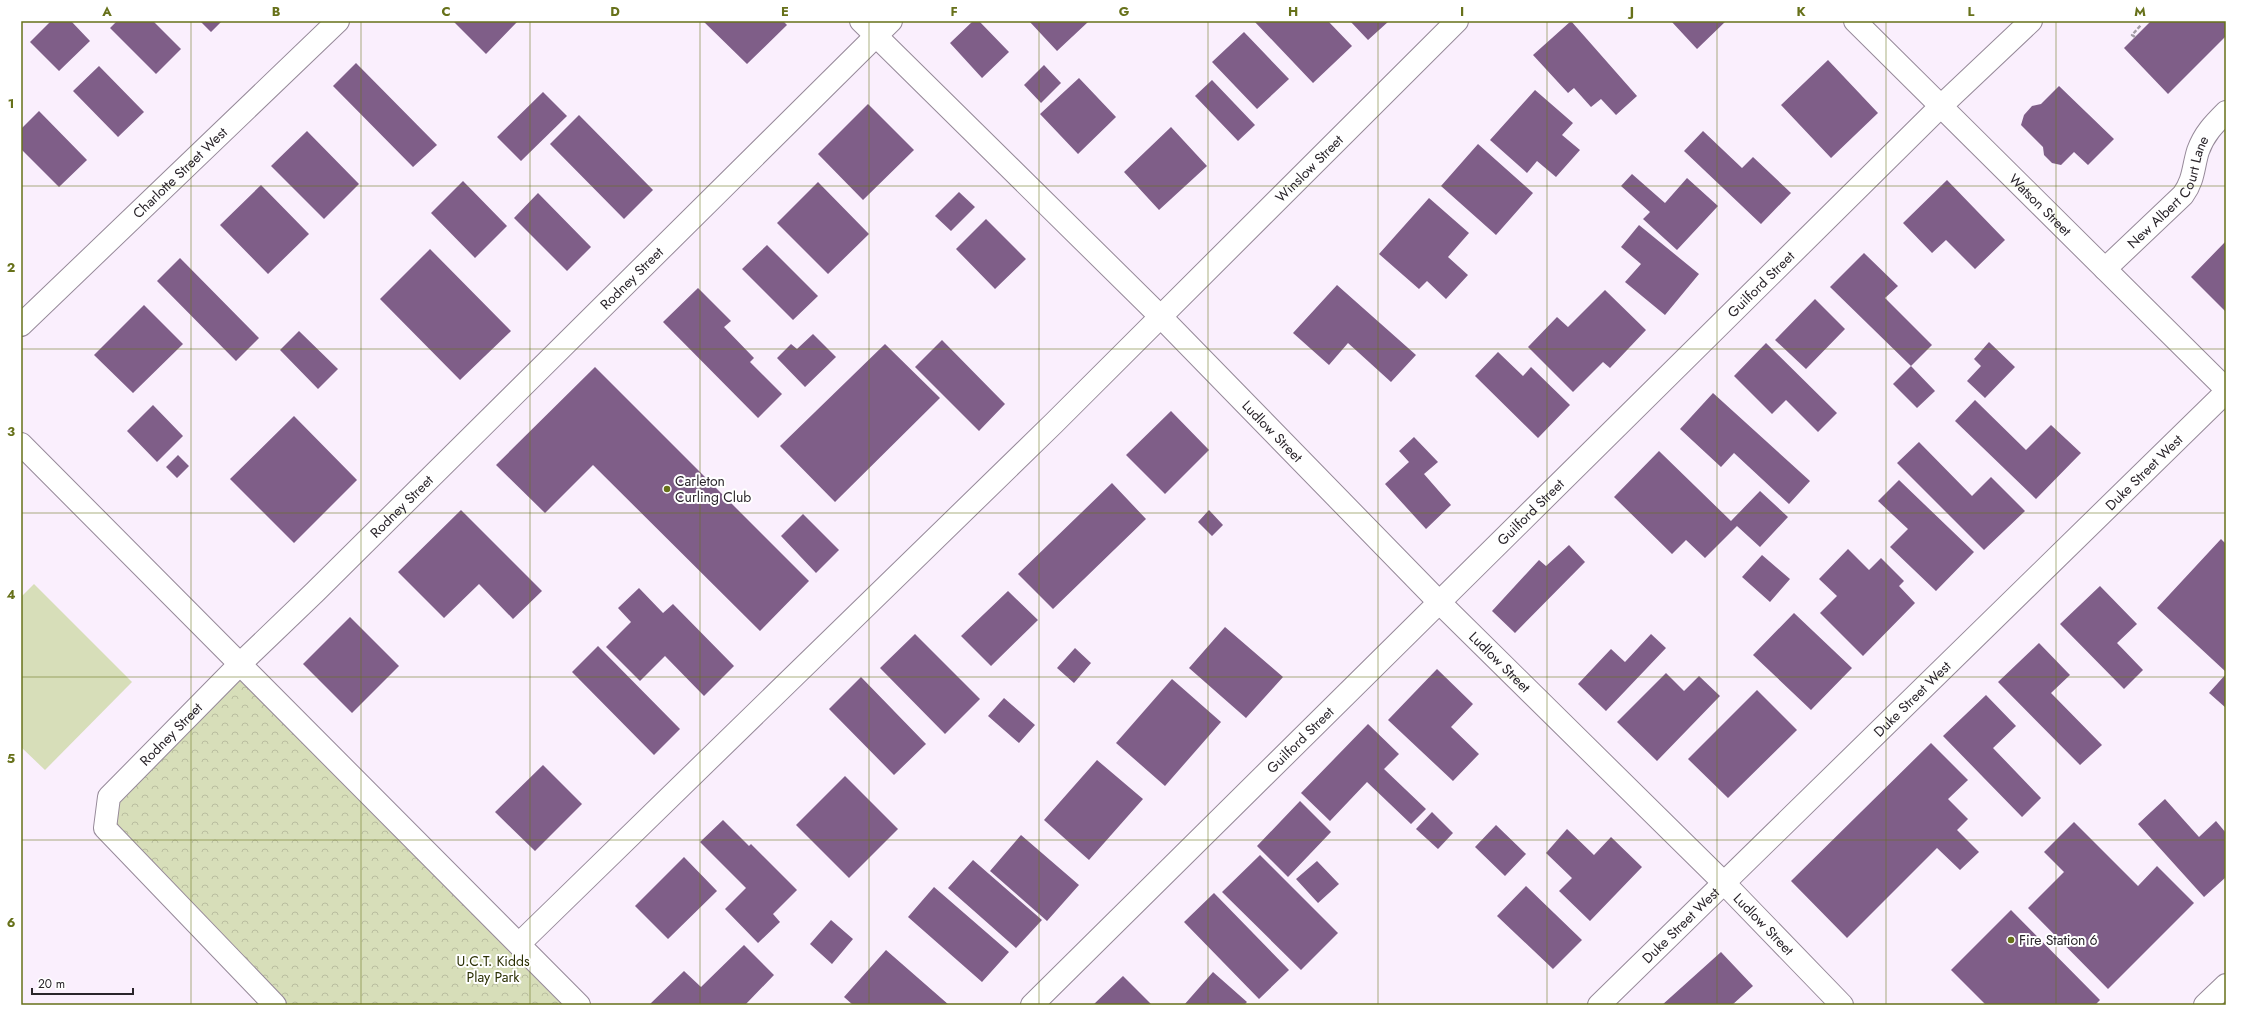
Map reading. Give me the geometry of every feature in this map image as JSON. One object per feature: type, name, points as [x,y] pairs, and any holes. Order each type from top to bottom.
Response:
[{"type":"street","name":"Charlotte Street West","points":[[21,325],[338,21]]},
{"type":"street","name":"Winslow Street","points":[[519,944],[1161,317],[1457,21]]},
{"type":"street","name":"Watson Street","points":[[1855,21],[2226,389]]},
{"type":"street","name":"Guilford Street","points":[[1032,1005],[1941,106],[2031,21]]},
{"type":"street","name":"Ludlow Street","points":[[876,26],[1440,602],[1724,883],[1842,1005]]},
{"type":"street","name":"Rodney Street","points":[[275,1005],[105,828],[109,797],[876,26]]},
{"type":"street","name":"New Albert Court Lane","points":[[2105,269],[2183,195],[2191,184],[2198,151],[2205,135],[2226,112]]},
{"type":"street","name":"Duke Street West","points":[[1599,1005],[2226,392]]},
{"type":"street","points":[[21,444],[580,1005]]},
{"type":"street","points":[[2205,1005],[2226,984]]},
{"type":"path","points":[[2134,37],[2132,34],[2141,25]]},
{"type":"green space","points":[[34,584],[132,682],[45,770],[21,747],[21,597]]},
{"type":"green space","name":"U.C.T. Kidds Play Park","points":[[240,664],[579,1005],[275,1005],[105,828],[109,797]]},
{"type":"building","points":[[51,21],[71,21],[90,41],[59,71],[30,42]]},
{"type":"building","points":[[117,21],[153,21],[181,49],[156,74],[110,28]]},
{"type":"building","points":[[200,21],[222,21],[211,32]]},
{"type":"building","points":[[453,21],[518,21],[486,54]]},
{"type":"building","points":[[703,21],[783,21],[787,25],[747,64]]},
{"type":"building","points":[[973,21],[979,21],[1009,52],[982,78],[950,43]]},
{"type":"building","points":[[1029,21],[1088,21],[1088,22],[1057,51]]},
{"type":"building","points":[[1254,21],[1328,21],[1352,46],[1313,83]]},
{"type":"building","points":[[1350,21],[1389,21],[1368,40]]},
{"type":"building","points":[[1571,21],[1637,96],[1616,115],[1601,99],[1591,107],[1574,88],[1568,93],[1533,55]]},
{"type":"building","points":[[1671,21],[1726,21],[1697,49]]},
{"type":"building","points":[[2151,21],[2226,21],[2226,36],[2168,94],[2124,48]]},
{"type":"building","points":[[1244,32],[1289,79],[1257,109],[1212,62]]},
{"type":"building","points":[[1828,60],[1878,113],[1831,158],[1781,105]]},
{"type":"building","points":[[356,63],[437,145],[413,167],[333,86]]},
{"type":"building","points":[[1044,65],[1061,83],[1041,103],[1024,85]]},
{"type":"building","points":[[99,66],[144,112],[118,137],[73,91]]},
{"type":"building","points":[[1079,78],[1116,117],[1078,154],[1040,114]]},
{"type":"building","points":[[1212,80],[1255,125],[1238,141],[1195,96]]},
{"type":"building","points":[[2059,86],[2114,139],[2088,165],[2074,152],[2061,165],[2052,163],[2044,155],[2043,147],[2021,125],[2024,115],[2032,106],[2041,104]]},
{"type":"building","points":[[1535,90],[1573,123],[1562,135],[1580,150],[1556,177],[1537,161],[1527,173],[1490,140]]},
{"type":"building","points":[[543,92],[567,116],[521,161],[497,137]]},
{"type":"building","points":[[868,104],[914,150],[863,200],[818,154]]},
{"type":"building","points":[[39,111],[87,160],[59,187],[21,149],[21,129]]},
{"type":"building","points":[[579,115],[653,190],[624,219],[550,144]]},
{"type":"building","points":[[1171,127],[1207,166],[1159,210],[1124,172]]},
{"type":"building","points":[[307,131],[359,184],[324,219],[271,166]]},
{"type":"building","points":[[1703,131],[1742,168],[1753,157],[1791,193],[1761,224],[1684,151]]},
{"type":"building","points":[[1478,144],[1533,193],[1496,235],[1441,186]]},
{"type":"building","points":[[1632,174],[1665,203],[1687,178],[1718,206],[1677,250],[1643,219],[1650,212],[1621,186]]},
{"type":"building","points":[[1947,180],[2005,240],[1975,269],[1946,240],[1932,253],[1903,223]]},
{"type":"building","points":[[463,181],[507,226],[475,258],[431,213]]},
{"type":"building","points":[[818,182],[869,234],[828,274],[777,223]]},
{"type":"building","points":[[261,185],[309,234],[268,274],[220,225]]},
{"type":"building","points":[[959,192],[975,207],[951,231],[935,216]]},
{"type":"building","points":[[538,193],[591,247],[567,271],[514,218]]},
{"type":"building","points":[[1429,198],[1469,233],[1448,257],[1468,275],[1446,299],[1427,281],[1419,289],[1379,254]]},
{"type":"building","points":[[986,219],[1026,259],[995,289],[956,249]]},
{"type":"building","points":[[1639,225],[1699,274],[1665,315],[1625,282],[1641,264],[1621,247]]},
{"type":"building","points":[[2226,241],[2226,312],[2191,277]]},
{"type":"building","points":[[767,245],[818,296],[793,320],[742,269]]},
{"type":"building","points":[[430,249],[511,331],[460,380],[380,299]]},
{"type":"building","points":[[1864,253],[1898,286],[1885,298],[1932,345],[1911,366],[1830,287]]},
{"type":"building","points":[[180,258],[259,338],[236,361],[157,281]]},
{"type":"building","points":[[1337,285],[1416,355],[1391,382],[1348,343],[1329,365],[1293,333]]},
{"type":"building","points":[[698,288],[731,321],[724,327],[754,358],[750,362],[782,394],[758,418],[663,322]]},
{"type":"building","points":[[1605,290],[1646,330],[1610,368],[1603,362],[1573,392],[1528,347],[1557,317],[1568,327]]},
{"type":"building","points":[[1815,299],[1845,329],[1806,369],[1775,340]]},
{"type":"building","points":[[144,305],[183,344],[133,393],[94,355]]},
{"type":"building","points":[[299,331],[338,369],[318,389],[280,350]]},
{"type":"building","points":[[813,334],[836,357],[805,387],[777,358],[791,344],[797,349]]},
{"type":"building","points":[[942,340],[1005,404],[979,431],[915,367]]},
{"type":"building","points":[[1989,342],[2015,367],[1985,398],[1967,381],[1981,366],[1974,359]]},
{"type":"building","points":[[1766,343],[1837,413],[1818,432],[1786,400],[1772,414],[1734,376]]},
{"type":"building","points":[[885,344],[940,398],[835,502],[780,446]]},
{"type":"building","points":[[1498,352],[1523,376],[1531,367],[1570,405],[1538,438],[1475,376]]},
{"type":"building","points":[[1911,366],[1935,391],[1917,408],[1893,384]]},
{"type":"building","name":"Carleton Curling Club","points":[[595,367],[809,581],[760,631],[593,465],[545,513],[496,465]]},
{"type":"building","points":[[1713,393],[1810,481],[1789,504],[1734,453],[1721,467],[1680,429]]},
{"type":"building","points":[[1975,400],[2026,450],[2051,425],[2081,453],[2036,499],[1955,421]]},
{"type":"building","points":[[153,405],[183,436],[157,462],[127,431]]},
{"type":"building","points":[[1171,411],[1209,450],[1165,494],[1126,455]]},
{"type":"building","points":[[294,416],[357,480],[294,543],[230,479]]},
{"type":"building","points":[[1414,437],[1438,462],[1424,474],[1451,505],[1426,529],[1385,484],[1409,462],[1399,451]]},
{"type":"building","points":[[1919,442],[1972,496],[1991,477],[2025,511],[1984,550],[1897,463]]},
{"type":"building","points":[[1659,451],[1731,521],[1760,491],[1788,517],[1760,547],[1737,526],[1705,558],[1686,540],[1672,554],[1614,497]]},
{"type":"building","points":[[178,455],[189,466],[177,478],[166,467]]},
{"type":"building","points":[[1899,480],[1974,552],[1936,591],[1890,547],[1908,529],[1878,501]]},
{"type":"building","points":[[1112,483],[1146,519],[1053,609],[1018,574]]},
{"type":"building","points":[[461,510],[542,591],[513,619],[479,584],[444,618],[398,572]]},
{"type":"building","points":[[1209,510],[1223,525],[1212,536],[1198,522]]},
{"type":"building","points":[[803,514],[839,550],[816,573],[781,536]]},
{"type":"building","points":[[2221,539],[2226,544],[2226,672],[2157,608]]},
{"type":"building","points":[[1569,545],[1585,562],[1515,633],[1492,611],[1539,560],[1546,566]]},
{"type":"building","points":[[1848,549],[1869,570],[1881,558],[1904,581],[1899,586],[1915,603],[1863,656],[1820,613],[1837,596],[1819,579]]},
{"type":"building","points":[[1762,555],[1790,579],[1770,602],[1742,577]]},
{"type":"building","points":[[2100,586],[2137,624],[2117,643],[2143,670],[2124,689],[2060,624]]},
{"type":"building","points":[[639,588],[663,613],[673,604],[734,666],[704,696],[665,656],[640,681],[606,647],[631,622],[618,608]]},
{"type":"building","points":[[1008,591],[1038,620],[991,666],[961,636]]},
{"type":"building","points":[[1794,613],[1852,668],[1811,710],[1753,655]]},
{"type":"building","points":[[350,617],[399,666],[352,713],[303,664]]},
{"type":"building","points":[[1225,627],[1283,677],[1246,718],[1189,668]]},
{"type":"building","points":[[915,634],[980,699],[945,734],[880,668]]},
{"type":"building","points":[[1651,634],[1666,648],[1606,711],[1578,684],[1611,649],[1625,662]]},
{"type":"building","points":[[2039,643],[2070,675],[2051,693],[2102,745],[2080,765],[1998,682]]},
{"type":"building","points":[[598,646],[680,729],[654,755],[572,672]]},
{"type":"building","points":[[1075,648],[1091,663],[1074,683],[1057,668]]},
{"type":"building","points":[[1437,669],[1473,704],[1451,727],[1479,754],[1453,781],[1388,720]]},
{"type":"building","points":[[1666,673],[1684,691],[1699,676],[1720,696],[1657,761],[1617,722]]},
{"type":"building","points":[[2226,674],[2226,708],[2209,693]]},
{"type":"building","points":[[861,677],[926,744],[894,775],[829,709]]},
{"type":"building","points":[[1172,679],[1221,722],[1165,786],[1116,743]]},
{"type":"building","points":[[1757,690],[1797,730],[1728,798],[1688,759]]},
{"type":"building","points":[[1986,695],[2016,726],[1993,748],[2041,798],[2022,817],[1943,736]]},
{"type":"building","points":[[1004,698],[1035,725],[1019,743],[988,716]]},
{"type":"building","points":[[1368,724],[1399,754],[1384,769],[1426,809],[1411,824],[1367,782],[1330,821],[1301,793]]},
{"type":"building","points":[[1931,743],[1968,780],[1948,799],[1968,819],[1957,830],[1979,852],[1960,870],[1937,848],[1847,938],[1791,881]]},
{"type":"building","points":[[1097,760],[1143,799],[1089,860],[1044,820]]},
{"type":"building","points":[[543,765],[582,804],[535,851],[495,812]]},
{"type":"building","points":[[845,776],[898,829],[849,878],[796,825]]},
{"type":"building","points":[[2165,799],[2199,837],[2216,821],[2226,833],[2226,877],[2204,897],[2138,824]]},
{"type":"building","points":[[1300,801],[1331,832],[1288,877],[1257,846]]},
{"type":"building","points":[[1432,812],[1453,833],[1438,849],[1416,829]]},
{"type":"building","points":[[723,820],[749,846],[751,844],[797,890],[773,914],[780,922],[758,943],[725,909],[746,888],[700,842]]},
{"type":"building","points":[[2074,822],[2138,886],[2157,866],[2194,903],[2108,989],[2028,908],[2064,872],[2044,852]]},
{"type":"building","points":[[1496,825],[1526,854],[1505,876],[1475,847]]},
{"type":"building","points":[[1567,829],[1594,855],[1611,837],[1642,867],[1590,921],[1559,891],[1572,878],[1546,853]]},
{"type":"building","points":[[1021,835],[1079,885],[1047,921],[990,871]]},
{"type":"building","points":[[1260,855],[1338,933],[1301,970],[1222,892]]},
{"type":"building","points":[[684,857],[717,891],[668,939],[635,906]]},
{"type":"building","points":[[973,860],[1042,920],[1016,948],[948,888]]},
{"type":"building","points":[[1317,861],[1339,884],[1318,903],[1296,879]]},
{"type":"building","points":[[1526,886],[1582,940],[1553,969],[1497,916]]},
{"type":"building","points":[[934,887],[1009,952],[982,982],[908,917]]},
{"type":"building","points":[[1214,893],[1289,970],[1259,999],[1184,922]]},
{"type":"building","name":"Fire Station 6","points":[[2011,910],[2100,1000],[2095,1005],[1986,1005],[1951,970]]},
{"type":"building","points":[[831,920],[853,939],[832,964],[810,944]]},
{"type":"building","points":[[744,945],[774,975],[745,1005],[649,1005],[684,971],[701,987]]},
{"type":"building","points":[[886,950],[949,1005],[853,1005],[844,997]]},
{"type":"building","points":[[1721,952],[1753,986],[1732,1005],[1662,1005]]},
{"type":"building","points":[[1213,972],[1247,1002],[1244,1005],[1184,1005]]},
{"type":"building","points":[[1123,976],[1152,1005],[1093,1005]]},
{"type":"place","name":"Carleton Curling Club","points":[[667,489]]},
{"type":"place","name":"Fire Station 6","points":[[2011,940]]}]
